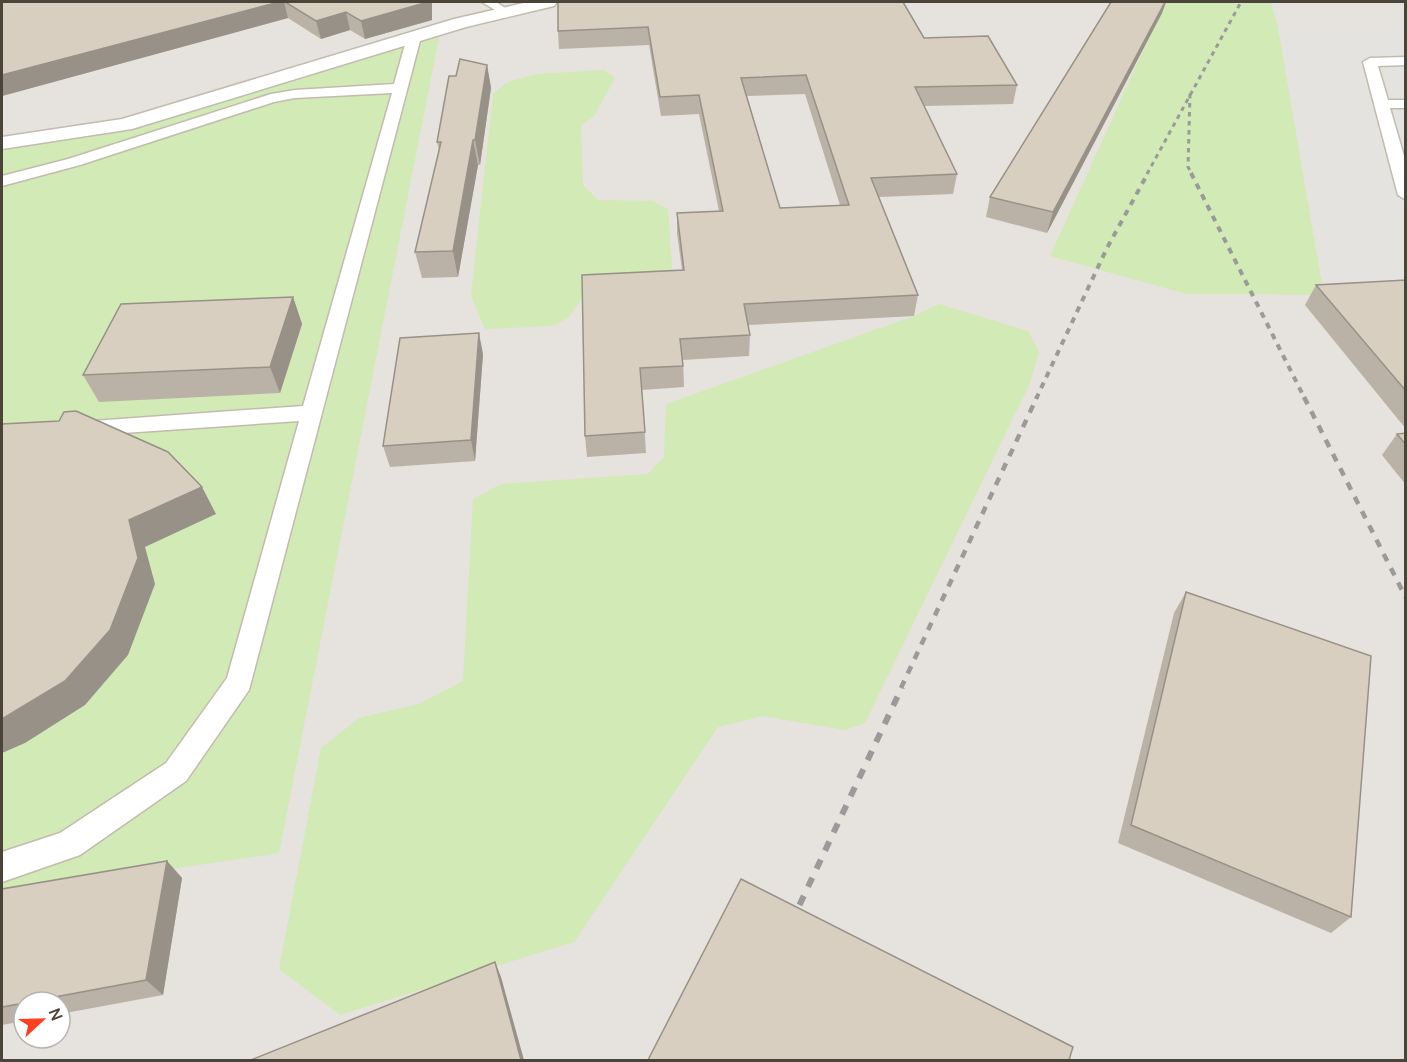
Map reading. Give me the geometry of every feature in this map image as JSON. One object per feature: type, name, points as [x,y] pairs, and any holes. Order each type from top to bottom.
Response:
[{"type":"street","points":[[2,143],[125,125],[414,37],[497,7],[548,2]]},
{"type":"lane","points":[[2,867],[69,846],[176,772],[239,682],[310,413],[414,37]]},
{"type":"lane","points":[[1406,61],[1370,62],[1406,195]]},
{"type":"lane","points":[[2,181],[74,162],[271,98],[295,94],[400,88]]},
{"type":"lane","points":[[1381,104],[1406,104]]},
{"type":"lane","points":[[61,430],[310,413]]},
{"type":"shaded area","points":[[2,2],[1405,2],[1405,1060],[2,1060]]},
{"type":"shaded area","points":[[1278,27],[1405,28],[1405,290],[1324,295]]},
{"type":"green space","points":[[1165,2],[1271,2],[1278,27],[1324,295],[1187,294],[1050,256]]},
{"type":"green space","points":[[441,27],[279,853],[2,894],[2,143],[125,125]]},
{"type":"green space","points":[[604,70],[615,78],[594,116],[581,126],[583,185],[598,200],[652,201],[668,209],[673,278],[584,296],[568,318],[553,326],[485,329],[471,296],[493,94],[507,82],[537,74]]},
{"type":"green space","points":[[939,304],[1028,331],[1039,352],[1030,383],[865,723],[844,730],[763,716],[718,727],[574,942],[340,1015],[279,969],[321,748],[359,718],[419,704],[463,681],[473,499],[501,484],[648,474],[664,457],[666,404],[914,316]]},
{"type":"building","points":[[2,2],[279,2],[2,75]]},
{"type":"building","points":[[285,2],[428,2],[361,21],[346,12],[316,21]]},
{"type":"building","points":[[558,2],[903,2],[924,38],[988,36],[1017,85],[915,87],[957,174],[871,178],[918,295],[744,304],[750,335],[680,339],[683,366],[640,368],[645,432],[585,436],[582,275],[684,270],[677,213],[723,211],[699,95],[660,97],[648,27],[558,31]],"holes":[[[806,75],[849,205],[780,208],[741,78]]]},
{"type":"building","points":[[1111,2],[1165,2],[1053,212],[990,197]]},
{"type":"building","points":[[460,59],[487,65],[453,251],[415,252],[441,142],[437,142],[449,76],[456,76]]},
{"type":"building","points":[[1406,280],[1406,391],[1316,285]]},
{"type":"building","points":[[293,297],[270,367],[83,375],[121,304]]},
{"type":"building","points":[[479,333],[471,440],[383,446],[400,338]]},
{"type":"building","points":[[76,411],[168,452],[202,487],[129,520],[138,558],[110,630],[65,681],[2,719],[2,424],[59,421],[64,412]]},
{"type":"building","points":[[1406,433],[1406,445],[1397,434]]},
{"type":"building","points":[[1186,592],[1371,656],[1351,917],[1131,825]]},
{"type":"building","points":[[167,861],[146,980],[72,994],[72,990],[12,990],[12,1005],[2,1007],[2,889]]},
{"type":"building","points":[[741,879],[1073,1047],[1069,1060],[648,1060]]},
{"type":"building","points":[[495,962],[521,1060],[251,1060]]},
{"type":"railway","points":[[1190,95],[1241,2]]},
{"type":"railway","points":[[1147,174],[1190,95]]},
{"type":"railway","points":[[1190,95],[1188,167],[1192,174]]},
{"type":"railway","points":[[1036,399],[1107,248],[1148,173]]},
{"type":"railway","points":[[1191,173],[1305,399]]},
{"type":"railway","points":[[901,688],[1037,397]]},
{"type":"railway","points":[[1304,397],[1406,598]]},
{"type":"railway","points":[[791,923],[902,687]]}]
